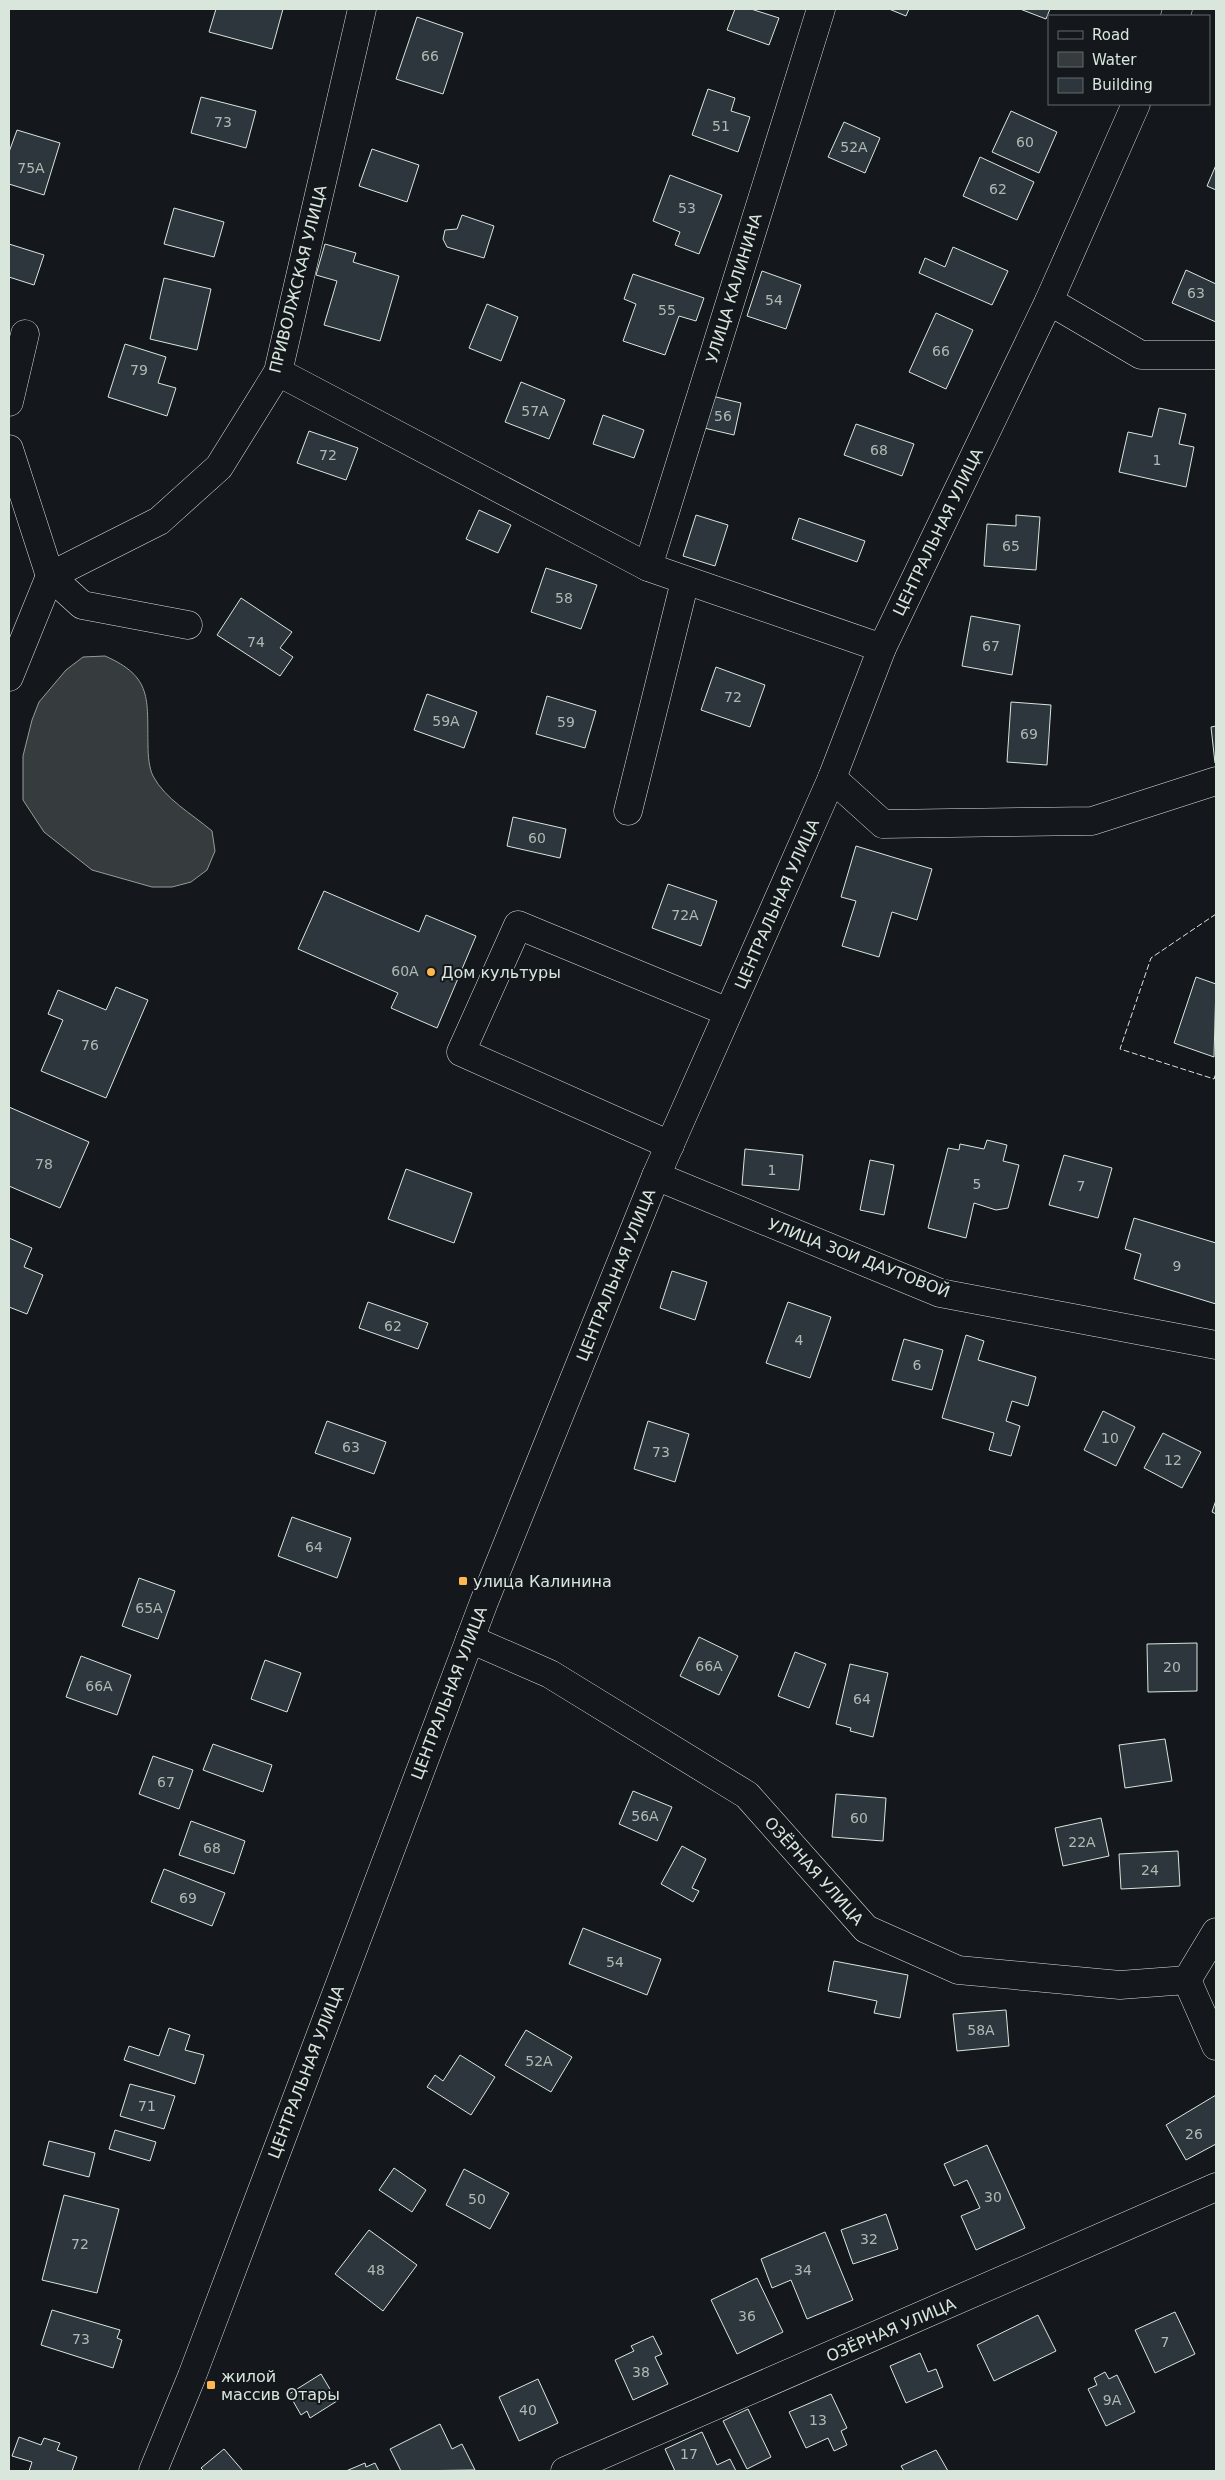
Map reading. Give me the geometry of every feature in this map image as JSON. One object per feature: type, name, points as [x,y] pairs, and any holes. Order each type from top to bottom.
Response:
[{"type":"street","name":"ПРИВОЛЖСКАЯ УЛИЦА","points":[[50,576],[159,521],[218,467],[278,372],[362,9]]},
{"type":"street","name":"УЛИЦА КАЛИНИНА","points":[[648,567],[821,9]]},
{"type":"street","name":"ЦЕНТРАЛЬНАЯ УЛИЦА","points":[[153,2471],[192,2376],[470,1639],[656,1176],[832,778],[882,648],[1049,301],[1136,105]]},
{"type":"street","points":[[1049,301],[1142,355],[1216,355]]},
{"type":"street","points":[[9,402],[25,334]]},
{"type":"street","points":[[278,372],[648,567],[882,648]]},
{"type":"street","points":[[9,449],[50,576],[82,605],[188,625]]},
{"type":"street","points":[[9,677],[50,576]]},
{"type":"street","points":[[628,811],[685,581]]},
{"type":"street","points":[[832,778],[883,824],[1092,820],[1216,781]]},
{"type":"street","points":[[670,1144],[461,1052],[518,924],[728,1012]]},
{"type":"street","name":"УЛИЦА ЗОИ ДАУТОВОЙ","points":[[656,1176],[940,1293],[1216,1345]]},
{"type":"street","name":"ОЗЁРНАЯ УЛИЦА","points":[[470,1639],[550,1674],[746,1795],[866,1929],[958,1970],[1120,1985],[1187,1980]]},
{"type":"street","points":[[1216,1932],[1187,1980],[1216,2046]]},
{"type":"street","name":"ОЗЁРНАЯ УЛИЦА","points":[[565,2471],[1216,2187]]},
{"type":"water","points":[[105,656],[132,672],[144,691],[148,715],[149,757],[153,776],[164,792],[212,831],[215,851],[207,870],[191,882],[172,887],[152,887],[92,870],[44,832],[23,800],[23,756],[32,720],[39,702],[66,670],[83,657]]},
{"type":"building","points":[[216,9],[283,9],[272,49],[209,32]]},
{"type":"building","points":[[735,9],[751,9],[779,18],[769,45],[727,30]]},
{"type":"building","points":[[889,9],[909,9],[906,16]]},
{"type":"building","points":[[1020,9],[1050,9],[1046,19]]},
{"type":"building","points":[[417,17],[463,33],[443,94],[396,79]]},
{"type":"building","points":[[708,89],[735,98],[731,111],[750,117],[738,152],[692,135]]},
{"type":"building","points":[[201,97],[256,111],[246,148],[191,133]]},
{"type":"building","points":[[1011,111],[1057,132],[1039,173],[992,152]]},
{"type":"building","points":[[844,122],[880,138],[865,173],[828,157]]},
{"type":"building","points":[[17,130],[60,143],[44,195],[9,184],[9,152]]},
{"type":"building","points":[[372,149],[419,165],[407,202],[359,186]]},
{"type":"building","points":[[980,157],[1034,182],[1017,220],[963,196]]},
{"type":"building","points":[[1216,165],[1216,190],[1207,186]]},
{"type":"building","points":[[670,175],[722,195],[699,254],[675,245],[680,232],[653,221]]},
{"type":"building","points":[[174,208],[224,222],[214,257],[164,244]]},
{"type":"building","points":[[462,215],[494,226],[484,258],[447,247],[443,239],[445,230],[457,229]]},
{"type":"building","points":[[9,244],[44,255],[34,285],[9,277]]},
{"type":"building","points":[[325,244],[356,253],[353,262],[399,276],[380,341],[324,325],[337,281],[316,275]]},
{"type":"building","points":[[953,247],[1008,271],[992,305],[919,273],[925,258],[945,267]]},
{"type":"building","points":[[1186,270],[1216,284],[1216,322],[1172,303]]},
{"type":"building","points":[[762,271],[801,285],[786,329],[747,316]]},
{"type":"building","points":[[633,274],[704,298],[696,321],[679,316],[665,355],[623,341],[636,304],[624,299]]},
{"type":"building","points":[[164,278],[211,289],[197,350],[150,339]]},
{"type":"building","points":[[487,304],[518,317],[501,361],[469,348]]},
{"type":"building","points":[[936,313],[973,330],[946,389],[909,372]]},
{"type":"building","points":[[125,344],[166,357],[158,383],[176,388],[167,416],[108,397]]},
{"type":"building","points":[[521,382],[565,400],[549,439],[505,422]]},
{"type":"building","points":[[712,396],[741,403],[734,435],[704,428]]},
{"type":"building","points":[[1159,408],[1186,414],[1179,444],[1194,447],[1186,487],[1119,472],[1128,432],[1152,437]]},
{"type":"building","points":[[603,415],[644,430],[634,458],[593,444]]},
{"type":"building","points":[[856,424],[914,444],[902,476],[844,455]]},
{"type":"building","points":[[309,431],[358,448],[346,480],[297,463]]},
{"type":"building","points":[[479,510],[511,525],[498,553],[466,539]]},
{"type":"building","points":[[696,515],[728,525],[715,566],[683,556]]},
{"type":"building","points":[[1016,515],[1040,517],[1036,570],[984,566],[987,524],[1016,526]]},
{"type":"building","points":[[799,518],[865,541],[857,562],[792,539]]},
{"type":"building","points":[[546,568],[597,585],[581,629],[531,612]]},
{"type":"building","points":[[241,598],[292,632],[280,648],[293,657],[280,676],[217,635]]},
{"type":"building","points":[[971,616],[1020,625],[1012,675],[962,666]]},
{"type":"building","points":[[716,667],[765,685],[750,727],[701,710]]},
{"type":"building","points":[[427,694],[477,712],[464,748],[414,730]]},
{"type":"building","points":[[547,696],[596,711],[585,748],[536,734]]},
{"type":"building","points":[[1011,702],[1051,705],[1047,765],[1007,762]]},
{"type":"building","points":[[1216,726],[1216,763],[1215,763],[1211,727]]},
{"type":"building","points":[[513,817],[566,829],[560,858],[507,846]]},
{"type":"building","points":[[856,846],[932,869],[917,920],[892,912],[879,957],[842,946],[856,901],[841,897]]},
{"type":"building","points":[[668,884],[717,901],[701,946],[652,928]]},
{"type":"building","points":[[324,891],[419,932],[426,915],[476,936],[437,1028],[391,1008],[398,993],[298,949]]},
{"type":"building","points":[[1196,977],[1216,984],[1214,1057],[1174,1043]]},
{"type":"building","points":[[116,987],[148,1000],[106,1098],[41,1071],[63,1020],[48,1014],[58,990],[106,1010]]},
{"type":"building","points":[[9,1107],[89,1142],[60,1208],[9,1186]]},
{"type":"building","points":[[987,1140],[1007,1145],[1003,1161],[1019,1165],[1008,1208],[996,1210],[974,1203],[966,1238],[928,1228],[948,1148],[959,1150],[960,1144],[984,1149]]},
{"type":"building","points":[[745,1149],[803,1155],[799,1190],[742,1185]]},
{"type":"building","points":[[1064,1155],[1112,1168],[1098,1218],[1049,1205]]},
{"type":"building","points":[[870,1160],[894,1165],[884,1215],[860,1210]]},
{"type":"building","points":[[406,1169],[472,1193],[454,1243],[388,1219]]},
{"type":"building","points":[[1134,1218],[1216,1243],[1216,1304],[1134,1279],[1141,1254],[1125,1249]]},
{"type":"building","points":[[9,1238],[32,1248],[24,1267],[43,1275],[27,1314],[9,1307]]},
{"type":"building","points":[[672,1271],[707,1282],[695,1320],[660,1308]]},
{"type":"building","points":[[368,1302],[428,1323],[418,1349],[359,1328]]},
{"type":"building","points":[[788,1302],[831,1317],[810,1378],[766,1363]]},
{"type":"building","points":[[966,1335],[984,1341],[978,1360],[1036,1377],[1028,1406],[1012,1401],[1006,1421],[1020,1426],[1011,1456],[989,1450],[994,1433],[942,1418]]},
{"type":"building","points":[[904,1339],[943,1350],[932,1390],[892,1380]]},
{"type":"building","points":[[1103,1411],[1135,1427],[1116,1466],[1084,1450]]},
{"type":"building","points":[[327,1421],[386,1442],[374,1474],[315,1453]]},
{"type":"building","points":[[648,1421],[689,1434],[675,1482],[634,1469]]},
{"type":"building","points":[[1163,1433],[1201,1452],[1182,1488],[1144,1468]]},
{"type":"building","points":[[1216,1500],[1216,1514],[1212,1512]]},
{"type":"building","points":[[292,1517],[351,1538],[337,1578],[278,1556]]},
{"type":"building","points":[[139,1578],[175,1591],[158,1639],[122,1626]]},
{"type":"building","points":[[699,1637],[738,1656],[719,1695],[680,1676]]},
{"type":"building","points":[[1197,1643],[1197,1691],[1148,1692],[1147,1644]]},
{"type":"building","points":[[795,1652],[826,1664],[809,1708],[778,1696]]},
{"type":"building","points":[[81,1656],[131,1675],[117,1715],[66,1697]]},
{"type":"building","points":[[265,1660],[301,1673],[287,1712],[251,1699]]},
{"type":"building","points":[[850,1664],[888,1673],[873,1737],[850,1731],[851,1728],[836,1724]]},
{"type":"building","points":[[1165,1739],[1172,1781],[1125,1788],[1119,1745]]},
{"type":"building","points":[[213,1744],[272,1765],[263,1792],[203,1770]]},
{"type":"building","points":[[153,1756],[193,1770],[179,1809],[139,1794]]},
{"type":"building","points":[[633,1791],[672,1807],[657,1841],[619,1824]]},
{"type":"building","points":[[836,1794],[886,1798],[883,1841],[832,1837]]},
{"type":"building","points":[[1101,1818],[1109,1856],[1063,1866],[1055,1828]]},
{"type":"building","points":[[191,1821],[245,1841],[234,1874],[179,1855]]},
{"type":"building","points":[[682,1846],[706,1859],[692,1888],[699,1891],[693,1902],[661,1884]]},
{"type":"building","points":[[1178,1851],[1180,1886],[1121,1889],[1119,1854]]},
{"type":"building","points":[[164,1869],[225,1893],[212,1926],[151,1902]]},
{"type":"building","points":[[583,1928],[661,1959],[647,1995],[569,1964]]},
{"type":"building","points":[[834,1961],[908,1975],[900,2018],[874,2013],[877,2001],[828,1991]]},
{"type":"building","points":[[1006,2010],[1009,2046],[957,2051],[953,2014]]},
{"type":"building","points":[[169,2028],[190,2035],[185,2050],[204,2055],[195,2084],[124,2060],[129,2046],[159,2056]]},
{"type":"building","points":[[526,2030],[572,2057],[551,2092],[505,2065]]},
{"type":"building","points":[[460,2055],[495,2077],[471,2115],[427,2087],[435,2075],[443,2081]]},
{"type":"building","points":[[130,2084],[175,2096],[164,2129],[120,2116]]},
{"type":"building","points":[[1216,2095],[1216,2144],[1186,2160],[1166,2125]]},
{"type":"building","points":[[115,2130],[156,2142],[150,2161],[109,2149]]},
{"type":"building","points":[[49,2141],[95,2153],[89,2177],[43,2165]]},
{"type":"building","points":[[987,2145],[1025,2228],[976,2250],[961,2216],[980,2208],[967,2180],[954,2186],[944,2164]]},
{"type":"building","points":[[394,2168],[426,2190],[412,2212],[379,2190]]},
{"type":"building","points":[[464,2169],[509,2193],[490,2229],[446,2205]]},
{"type":"building","points":[[64,2195],[119,2209],[97,2293],[42,2280]]},
{"type":"building","points":[[886,2214],[898,2249],[853,2264],[841,2230]]},
{"type":"building","points":[[369,2230],[417,2265],[383,2311],[335,2274]]},
{"type":"building","points":[[825,2232],[853,2300],[807,2319],[791,2280],[772,2288],[761,2259]]},
{"type":"building","points":[[757,2278],[783,2332],[737,2354],[711,2300]]},
{"type":"building","points":[[52,2310],[120,2330],[117,2338],[122,2340],[113,2368],[41,2345]]},
{"type":"building","points":[[1175,2312],[1195,2354],[1155,2373],[1135,2330]]},
{"type":"building","points":[[1038,2315],[1056,2351],[994,2381],[977,2345]]},
{"type":"building","points":[[653,2336],[662,2354],[655,2357],[668,2384],[633,2400],[615,2360],[634,2351],[631,2346]]},
{"type":"building","points":[[920,2353],[928,2372],[936,2369],[943,2387],[906,2403],[890,2366]]},
{"type":"building","points":[[1105,2372],[1109,2379],[1117,2375],[1135,2412],[1106,2426],[1088,2389],[1097,2385],[1094,2378]]},
{"type":"building","points":[[321,2374],[337,2401],[310,2418],[307,2411],[301,2415],[289,2394]]},
{"type":"building","points":[[538,2379],[558,2423],[519,2441],[499,2397]]},
{"type":"building","points":[[831,2394],[847,2428],[841,2431],[847,2445],[834,2451],[828,2438],[806,2448],[789,2412]]},
{"type":"building","points":[[748,2409],[771,2457],[747,2469],[723,2421]]},
{"type":"building","points":[[440,2424],[452,2449],[462,2444],[475,2470],[401,2471],[390,2449]]},
{"type":"building","points":[[702,2432],[717,2465],[730,2459],[736,2471],[675,2471],[665,2449]]},
{"type":"building","points":[[19,2437],[41,2445],[44,2438],[60,2443],[57,2450],[77,2457],[72,2471],[29,2471],[32,2462],[12,2456]]},
{"type":"building","points":[[224,2449],[243,2471],[204,2471],[201,2468]]},
{"type":"building","points":[[936,2450],[948,2471],[904,2471],[901,2466]]},
{"type":"building","points":[[365,2463],[366,2467],[375,2463],[379,2471],[346,2471]]},
{"type":"fence","points":[[1216,914],[1151,958],[1120,1049],[1214,1079],[1216,1073]]},
{"type":"place","name":"Дом культуры","points":[[431,972]]},
{"type":"place","name":"улица Калинина","points":[[463,1581]]},
{"type":"place","name":"жилой массив Отары","points":[[211,2385]]}]
